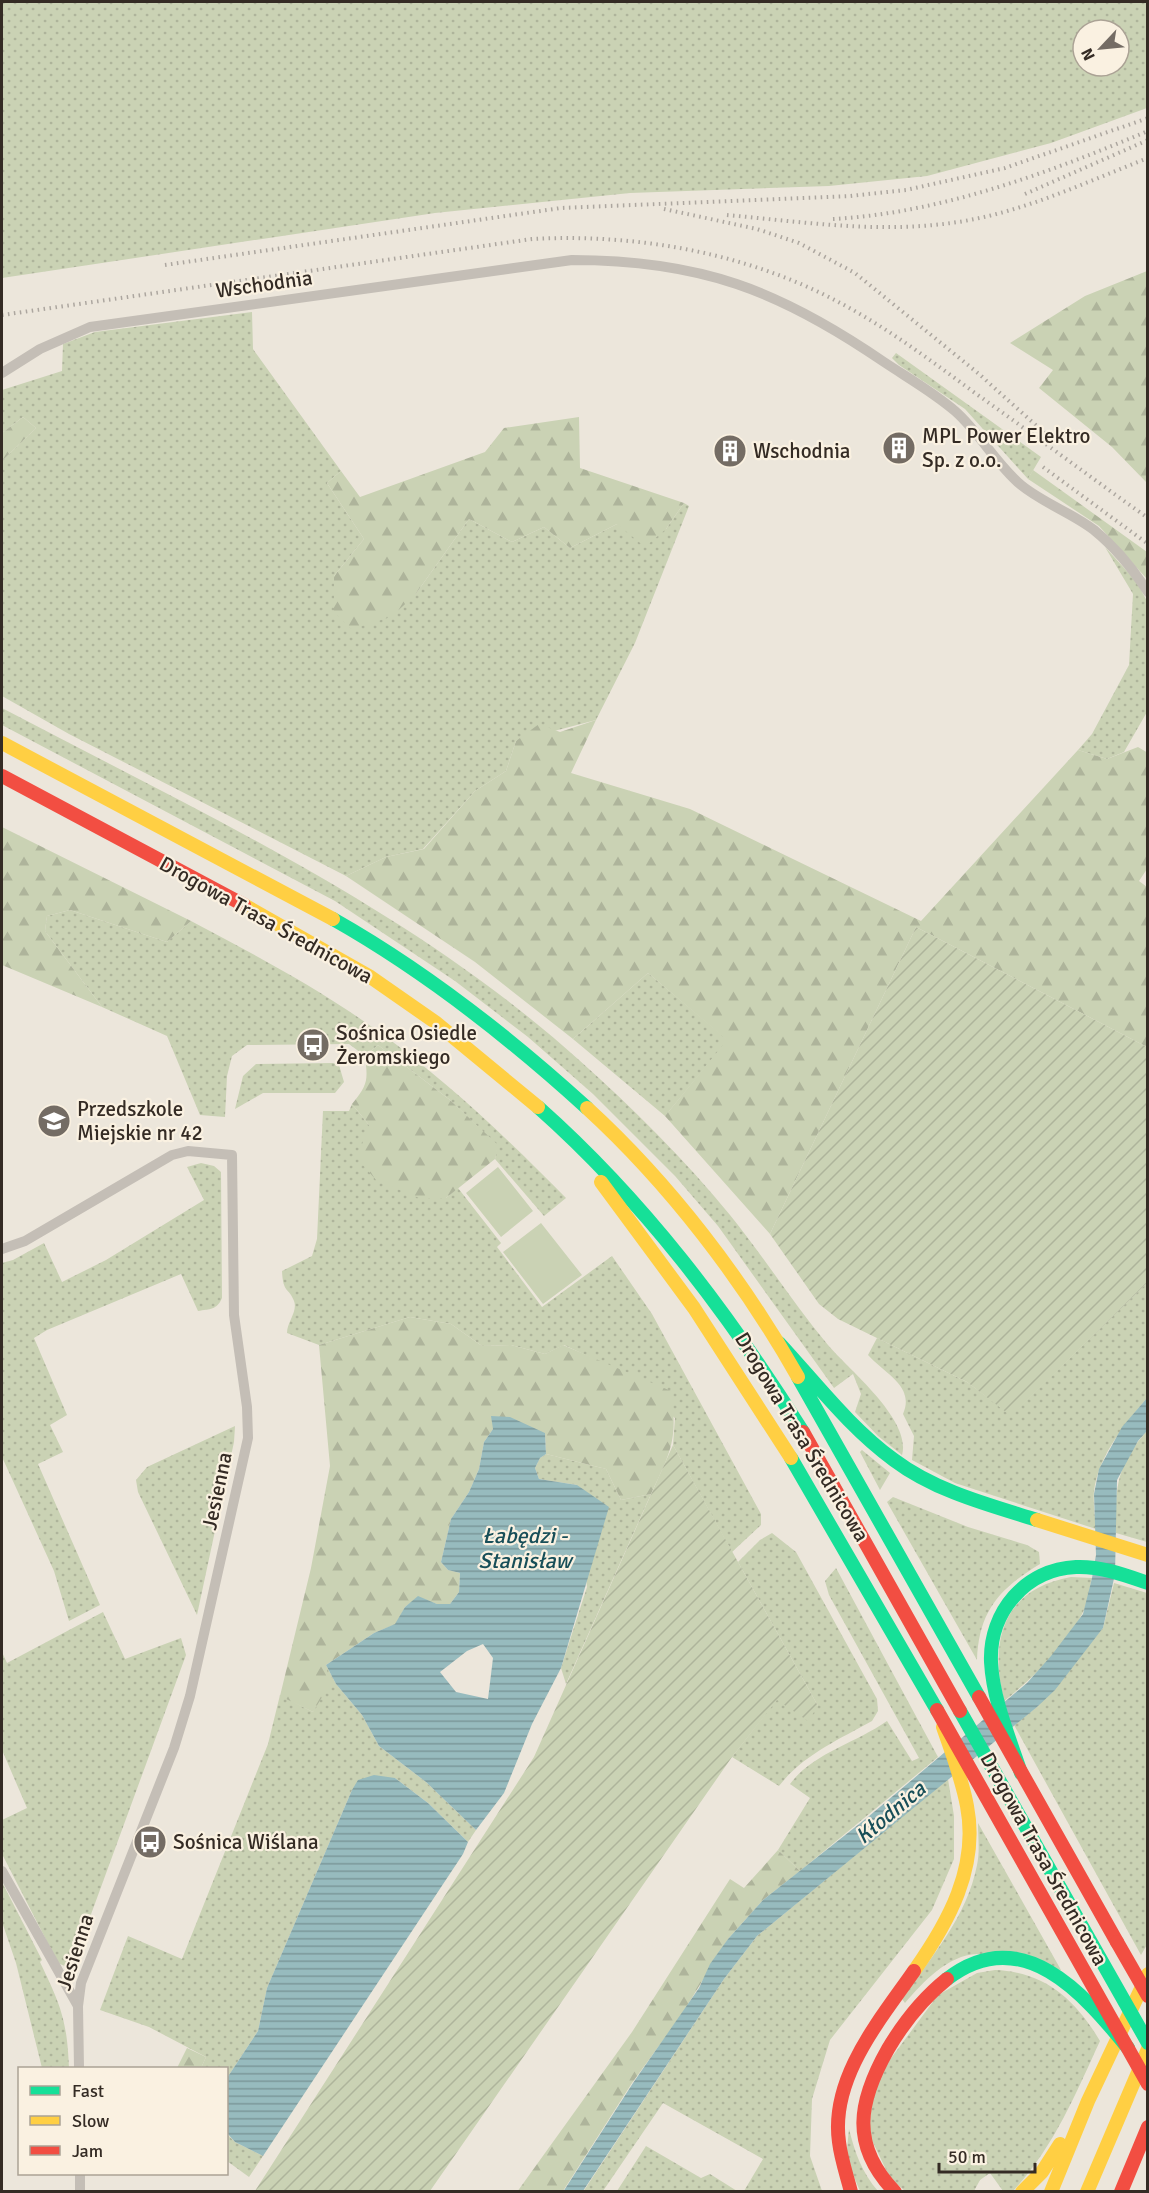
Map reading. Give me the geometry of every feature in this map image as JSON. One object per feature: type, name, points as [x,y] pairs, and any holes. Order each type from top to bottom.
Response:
[{"type":"main road","name":"Drogowa Trasa Średnicowa","points":[[2,743],[339,922],[391,955],[486,1025],[569,1092],[630,1152],[680,1208],[732,1274],[779,1342],[1148,1996]]},
{"type":"main road","name":"Drogowa Trasa Średnicowa","points":[[2,776],[350,965],[428,1018],[552,1119],[668,1239],[753,1352],[803,1432],[1148,2043]]},
{"type":"main road","points":[[552,1119],[654,1250],[737,1370],[784,1444],[1148,2084]]},
{"type":"main road","points":[[779,1342],[865,1437],[896,1462],[936,1484],[983,1503],[1148,1555]]},
{"type":"main road","points":[[1021,1773],[996,1693],[991,1660],[992,1633],[997,1617],[1011,1597],[1029,1581],[1073,1567],[1100,1569],[1148,1583]]},
{"type":"main road","points":[[851,2192],[840,2163],[836,2134],[839,2101],[850,2065],[873,2027],[932,1946],[952,1914],[962,1890],[968,1862],[967,1799],[937,1710]]},
{"type":"main road","points":[[895,2192],[877,2171],[866,2145],[862,2117],[869,2084],[904,2022],[930,1992],[951,1975],[969,1965],[993,1959],[1020,1961],[1049,1970],[1074,1987],[1128,2048]]},
{"type":"main road","points":[[1051,2192],[1088,2101],[1148,1974]]},
{"type":"main road","points":[[1087,2192],[1148,2049]]},
{"type":"main road","points":[[1022,2192],[1042,2172],[1088,2101]]},
{"type":"main road","points":[[1121,2192],[1148,2127]]},
{"type":"street","name":"Wschodnia","points":[[2,373],[40,349],[90,327],[572,260],[622,260],[667,266],[724,279],[782,300],[847,335],[956,412],[1005,470],[1024,487],[1094,530],[1118,553],[1148,592]]},
{"type":"street","name":"Jesienna","points":[[2,1249],[25,1241],[172,1155],[188,1151],[232,1155],[234,1314],[247,1407],[246,1448],[190,1696],[174,1748],[81,1983],[78,2006],[79,2067]]},
{"type":"street","points":[[2,1871],[78,2006]]},
{"type":"street","points":[[80,2175],[80,2192]]},
{"type":"green space","points":[[2,2],[1147,2],[1147,108],[1051,143],[927,176],[829,186],[630,193],[435,213],[2,278]]},
{"type":"green space","points":[[1147,271],[1147,483],[1112,447],[1039,388],[1053,370],[1010,343],[1085,296]]},
{"type":"green space","points":[[252,312],[253,349],[341,471],[327,483],[364,539],[334,576],[415,595],[469,519],[512,542],[544,527],[570,548],[617,524],[666,529],[684,503],[689,506],[635,643],[596,720],[516,741],[506,771],[475,791],[423,849],[386,857],[346,876],[69,734],[2,696],[2,461],[36,428],[23,417],[2,433],[2,390],[62,371],[63,344],[95,332]]},
{"type":"green space","points":[[896,353],[1041,457],[1028,479],[965,409],[899,365],[892,358]]},
{"type":"green space","points":[[23,417],[36,428],[2,461],[2,433]]},
{"type":"green space","points":[[579,417],[580,468],[684,503],[666,529],[645,547],[617,524],[570,548],[544,527],[512,542],[469,519],[415,595],[391,617],[351,629],[334,612],[334,576],[364,539],[327,483],[341,471],[360,497],[485,452],[504,428]]},
{"type":"green space","points":[[1033,470],[1147,552],[1147,579],[1099,526],[1028,479]]},
{"type":"green space","points":[[1105,547],[1136,581],[1147,601],[1147,712],[1124,752],[1107,759],[1078,750],[1092,734],[1129,665],[1133,594]]},
{"type":"green space","points":[[2,708],[302,866],[446,956],[514,1006],[619,1097],[677,1154],[713,1195],[743,1231],[828,1345],[889,1411],[903,1441],[902,1455],[878,1436],[855,1412],[861,1394],[853,1374],[834,1388],[718,1226],[675,1176],[593,1094],[528,1037],[455,981],[335,901],[2,725]]},
{"type":"green space","points":[[596,720],[571,773],[690,809],[921,921],[1078,750],[1107,759],[1138,747],[1148,753],[1147,869],[1139,881],[1147,887],[1147,1047],[916,927],[770,1234],[665,1116],[727,1040],[648,973],[573,1039],[475,962],[346,876],[386,857],[424,849],[475,791],[506,771],[516,741],[539,724],[560,732]]},
{"type":"green space","points":[[2,827],[191,921],[167,942],[70,910],[47,916],[45,931],[102,1007],[2,965]]},
{"type":"green space","points":[[70,910],[167,942],[191,921],[287,973],[357,1016],[404,1050],[499,1132],[566,1198],[544,1216],[495,1159],[497,1145],[450,1100],[378,1045],[365,1056],[349,1044],[247,1045],[232,1056],[227,1076],[225,1117],[200,1115],[167,1036],[102,1007],[45,931],[47,916]]},
{"type":"green space","points":[[916,927],[1147,1047],[1147,1283],[1011,1416],[967,1382],[838,1319],[819,1304],[770,1234]]},
{"type":"green space","points":[[648,973],[728,1040],[665,1116],[573,1039]]},
{"type":"green space","points":[[378,1045],[450,1100],[498,1145],[495,1159],[446,1198],[419,1198],[376,1180],[357,1158],[369,1125],[352,1104],[366,1082],[365,1056]]},
{"type":"green space","points":[[333,1063],[339,1065],[344,1082],[335,1093],[263,1093],[235,1109],[243,1076],[256,1064]]},
{"type":"green space","points":[[352,1104],[369,1125],[446,1198],[458,1188],[501,1243],[497,1247],[542,1307],[612,1256],[652,1314],[761,1514],[761,1525],[732,1552],[673,1445],[675,1418],[596,1360],[564,1345],[545,1354],[511,1345],[482,1346],[451,1324],[410,1317],[319,1345],[287,1333],[295,1305],[285,1287],[282,1271],[312,1256],[317,1239],[323,1111],[349,1111]]},
{"type":"green space","points":[[201,1163],[214,1166],[221,1172],[222,1298],[218,1305],[198,1311],[181,1274],[47,1330],[34,1338],[67,1415],[50,1425],[63,1452],[38,1464],[100,1605],[69,1621],[54,1571],[2,1457],[2,1263],[13,1260],[44,1243],[62,1282],[106,1260],[204,1200],[187,1167]]},
{"type":"green space","points":[[498,1167],[533,1211],[501,1237],[466,1193]]},
{"type":"green space","points":[[541,1223],[582,1275],[543,1304],[503,1252]]},
{"type":"green space","points":[[1147,1283],[1147,1398],[1121,1430],[1101,1465],[1094,1491],[1096,1529],[955,1483],[912,1460],[914,1436],[903,1414],[906,1404],[902,1388],[868,1355],[877,1338],[967,1382],[1011,1415]]},
{"type":"green space","points":[[410,1317],[451,1324],[482,1346],[511,1345],[545,1354],[563,1345],[671,1391],[674,1422],[671,1445],[664,1467],[651,1494],[621,1500],[606,1469],[546,1454],[545,1433],[493,1429],[484,1442],[479,1469],[469,1492],[451,1519],[441,1562],[448,1570],[460,1573],[459,1592],[450,1604],[437,1604],[418,1597],[405,1607],[396,1624],[374,1633],[326,1665],[330,1684],[313,1712],[280,1696],[311,1568],[330,1466],[319,1345]]},
{"type":"green space","points":[[235,1426],[234,1442],[197,1615],[138,1492],[136,1480],[147,1467]]},
{"type":"green space","points":[[1147,1431],[1147,1542],[1116,1533],[1116,1503],[1123,1467]]},
{"type":"green space","points":[[673,1445],[818,1706],[808,1721],[777,1700],[732,1757],[430,2191],[255,2191],[534,1757]]},
{"type":"green space","points":[[862,1450],[890,1473],[880,1490],[860,1452]]},
{"type":"green space","points":[[546,1454],[606,1469],[621,1500],[651,1494],[566,1684],[561,1668],[587,1587],[577,1485],[539,1479],[535,1468],[540,1458]]},
{"type":"green space","points":[[893,1497],[968,1527],[1027,1545],[1039,1552],[1040,1564],[1003,1592],[987,1615],[982,1628],[977,1660],[887,1502]]},
{"type":"green space","points":[[772,1533],[796,1552],[877,1699],[878,1711],[872,1721],[799,1765],[779,1786],[732,1757],[777,1699],[818,1706],[738,1562],[760,1540]]},
{"type":"green space","points":[[836,1568],[938,1757],[800,1871],[778,1850],[810,1798],[790,1784],[799,1773],[823,1756],[887,1721],[912,1761],[919,1758],[829,1595],[825,1581]]},
{"type":"green space","points":[[1071,1577],[1092,1578],[1084,1610],[1075,1627],[1048,1662],[1004,1701],[999,1658],[1006,1621],[1016,1606],[1030,1593],[1048,1583]]},
{"type":"green space","points":[[1114,1583],[1147,1593],[1148,1943],[1141,1955],[1014,1725],[1037,1707],[1103,1628]]},
{"type":"green space","points":[[103,1612],[125,1659],[181,1638],[186,1655],[71,1969],[58,1963],[2,1854],[2,1820],[27,1808],[2,1750],[2,1652],[7,1663]]},
{"type":"green space","points":[[326,1665],[336,1684],[362,1715],[379,1746],[426,1782],[476,1830],[468,1842],[428,1803],[395,1778],[352,1790],[267,1988],[258,2031],[228,2076],[228,2067],[201,2067],[206,2057],[149,2027],[100,2010],[128,1936],[182,1959],[268,1744],[280,1695],[313,1712]]},
{"type":"green space","points":[[948,1779],[954,1816],[954,1859],[932,1910],[830,2040],[812,2099],[810,2156],[822,2191],[744,2191],[763,2159],[663,2103],[603,2191],[583,2192],[724,1979],[757,1936]]},
{"type":"green space","points":[[978,1823],[1061,1970],[994,1956],[977,1954],[966,1956],[946,1964],[905,2003],[902,1999],[947,1936],[965,1902],[978,1860]]},
{"type":"green space","points":[[778,1850],[800,1871],[763,1900],[728,1939],[682,2014],[632,2083],[563,2191],[517,2192],[632,2032],[730,1879],[744,1888]]},
{"type":"green space","points":[[2,1882],[42,1960],[40,1962],[58,2002],[67,2037],[69,2067],[42,2067],[16,1963],[2,1922]]},
{"type":"green space","points":[[995,1970],[1029,1976],[1057,1990],[1080,2012],[1100,2041],[1052,2138],[1013,2191],[1003,2191],[990,2173],[980,2180],[974,2191],[905,2191],[890,2178],[869,2134],[873,2089],[883,2069],[938,1995],[977,1973]]},
{"type":"green space","points":[[187,2048],[206,2057],[201,2067],[178,2067]]},
{"type":"green space","points":[[849,2129],[860,2162],[878,2191],[860,2191],[846,2158]]},
{"type":"green space","points":[[228,2135],[235,2142],[263,2156],[249,2177],[228,2162]]},
{"type":"green space","points":[[646,2146],[701,2178],[710,2174],[737,2191],[617,2191]]},
{"type":"water","name":"Kłodnica","points":[[1147,1398],[1147,1431],[1138,1441],[1117,1480],[1115,1574],[1103,1628],[1055,1690],[1037,1707],[757,1936],[724,1979],[583,2191],[563,2192],[633,2083],[699,1988],[710,1964],[728,1939],[763,1900],[868,1817],[1027,1683],[1083,1614],[1096,1555],[1094,1494],[1099,1469],[1122,1427]]},
{"type":"water","name":"Łabędzi - Stanisław","points":[[491,1416],[510,1417],[545,1433],[546,1454],[540,1458],[535,1468],[539,1479],[577,1485],[609,1507],[561,1668],[532,1724],[504,1793],[476,1830],[426,1782],[379,1746],[362,1715],[336,1684],[326,1665],[374,1633],[395,1624],[405,1607],[418,1596],[437,1604],[450,1604],[459,1592],[460,1573],[448,1570],[441,1562],[451,1519],[469,1492],[479,1469],[484,1442],[493,1429]],"holes":[[[483,1644],[493,1658],[488,1699],[456,1692],[440,1672],[467,1651]]]},
{"type":"water","points":[[374,1775],[395,1778],[428,1803],[468,1842],[463,1854],[263,2156],[235,2142],[228,2134],[228,2076],[258,2031],[267,1988],[358,1780]]},
{"type":"railway","points":[[165,265],[561,208],[850,196],[906,190],[1005,168],[1148,118]]},
{"type":"railway","points":[[833,219],[914,209],[954,200],[1033,176],[1148,131]]},
{"type":"railway","points":[[1025,194],[1148,140]]},
{"type":"railway","points":[[727,215],[871,227],[958,222],[1031,204],[1148,158]]},
{"type":"railway","points":[[664,209],[757,229],[799,243],[855,273],[979,374],[1050,438]]},
{"type":"railway","points":[[2,315],[532,239],[603,239],[674,247],[709,254],[777,274],[854,310],[915,350],[1148,518]]},
{"type":"railway","points":[[1043,467],[1148,544]]},
{"type":"traffic: fast","points":[[333,919],[401,960],[465,1006],[587,1108]]},
{"type":"traffic: fast","points":[[538,1107],[614,1181],[682,1260],[745,1344],[803,1432]]},
{"type":"traffic: fast","points":[[779,1343],[863,1434],[910,1471],[945,1489],[981,1503],[1037,1520]]},
{"type":"traffic: fast","points":[[798,1377],[979,1697]]},
{"type":"traffic: fast","points":[[791,1458],[937,1710]]},
{"type":"traffic: fast","points":[[1021,1773],[1002,1718],[992,1676],[992,1644],[996,1626],[1004,1610],[1014,1596],[1027,1585],[1041,1576],[1058,1570],[1076,1567],[1095,1568],[1148,1583]]},
{"type":"traffic: fast","points":[[960,1711],[1148,2043]]},
{"type":"traffic: fast","points":[[947,1979],[975,1963],[1001,1958],[1026,1961],[1049,1972],[1071,1987],[1092,2006],[1128,2048]]},
{"type":"traffic: slow","points":[[2,743],[333,919]]},
{"type":"traffic: slow","points":[[244,905],[369,976],[435,1022],[538,1107]]},
{"type":"traffic: slow","points":[[587,1108],[647,1168],[703,1235],[754,1305],[798,1377]]},
{"type":"traffic: slow","points":[[601,1182],[694,1308],[791,1458]]},
{"type":"traffic: slow","points":[[1037,1520],[1148,1555]]},
{"type":"traffic: slow","points":[[914,1971],[949,1914],[958,1894],[969,1851],[970,1829],[967,1806],[960,1776],[943,1727]]},
{"type":"traffic: slow","points":[[1051,2192],[1088,2101],[1148,1974]]},
{"type":"traffic: slow","points":[[1087,2192],[1148,2049]]},
{"type":"traffic: slow","points":[[1022,2192],[1042,2172],[1060,2144]]},
{"type":"traffic: jam","points":[[2,776],[244,905]]},
{"type":"traffic: jam","points":[[803,1432],[960,1711]]},
{"type":"traffic: jam","points":[[979,1697],[1117,1942]]},
{"type":"traffic: jam","points":[[937,1710],[1148,2084]]},
{"type":"traffic: jam","points":[[1117,1942],[1148,1996]]},
{"type":"traffic: jam","points":[[851,2192],[839,2142],[838,2118],[842,2095],[860,2051],[914,1971]]},
{"type":"traffic: jam","points":[[895,2192],[881,2175],[865,2140],[863,2123],[865,2105],[878,2068],[894,2039],[922,2003],[947,1979]]},
{"type":"traffic: jam","points":[[1121,2192],[1148,2127]]},
{"type":"place","name":"MPL Power Elektro Sp. z o.o.","points":[[899,448]]},
{"type":"place","name":"Wschodnia","points":[[730,451]]},
{"type":"place","name":"Sośnica Osiedle Żeromskiego","points":[[313,1045]]},
{"type":"place","name":"Przedszkole Miejskie nr 42","points":[[54,1121]]},
{"type":"place","name":"Sośnica Wiślana","points":[[150,1842]]}]
